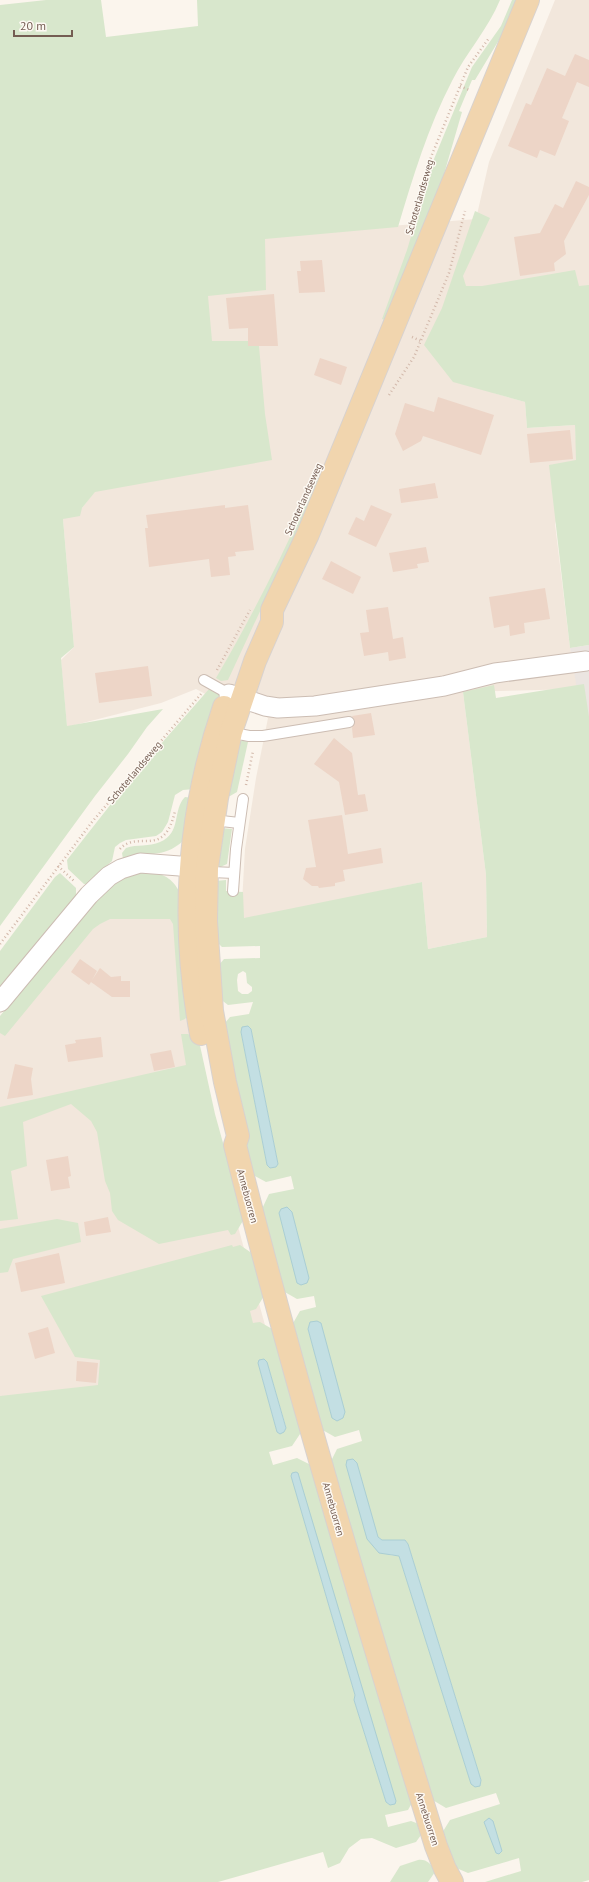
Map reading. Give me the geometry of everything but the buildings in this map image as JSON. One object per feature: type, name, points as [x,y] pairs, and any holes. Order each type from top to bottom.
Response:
[{"type":"main road","name":"Schoterlandseweg","points":[[199,867],[200,795],[235,697],[272,622],[262,608],[308,534],[528,0]]},
{"type":"main road","name":"Schoterlandseweg","points":[[199,867],[213,820],[224,730]]},
{"type":"main road","name":"Annebuorren","points":[[199,867],[206,921],[212,1011],[225,1082],[238,1136],[235,1145],[291,1359],[345,1548],[390,1699],[447,1878]]},
{"type":"street","points":[[235,697],[271,707],[316,706],[444,686],[495,673],[587,661]]},
{"type":"street","points":[[0,1002],[89,895],[108,876],[121,869],[140,863],[199,867]]},
{"type":"lane","points":[[207,681],[235,697]]},
{"type":"lane","points":[[224,730],[256,736],[349,722]]},
{"type":"lane","points":[[233,891],[243,799]]},
{"type":"lane","points":[[213,820],[240,823]]},
{"type":"lane","points":[[199,867],[212,872],[234,873]]},
{"type":"path","name":"Schoterlandseweg","points":[[410,230],[431,157],[460,86],[468,67],[493,32]]},
{"type":"path","points":[[460,86],[471,91]]},
{"type":"path","points":[[410,337],[421,341]]},
{"type":"path","name":"Schoterlandseweg","points":[[0,944],[58,866],[207,681],[262,608]]},
{"type":"path","points":[[243,799],[256,736]]},
{"type":"path","points":[[118,854],[120,849],[125,844],[152,841],[165,835],[172,823],[176,804]]},
{"type":"path","points":[[58,866],[78,884]]},
{"type":"shaded area","points":[[555,0],[589,0],[589,289],[494,393],[525,402],[527,428],[575,425],[577,460],[555,524],[570,648],[580,689],[463,692],[486,875],[487,937],[428,949],[422,882],[241,921],[245,849],[256,778],[268,718],[248,704],[211,697],[196,689],[161,703],[67,727],[61,660],[74,647],[63,519],[82,508],[206,347],[199,294],[256,237],[476,219],[489,162]]},
{"type":"shaded area","points":[[589,645],[589,760],[570,648]]},
{"type":"shaded area","points":[[176,903],[183,1005],[225,1179],[277,1369],[0,1435],[0,1019],[99,904]]},
{"type":"green space","points":[[46,0],[101,0],[106,37],[198,26],[197,0],[500,0],[495,11],[443,98],[422,152],[398,227],[265,239],[266,290],[208,296],[212,341],[253,341],[259,346],[265,414],[272,460],[95,492],[82,508],[80,516],[63,519],[74,647],[61,658],[67,726],[163,709],[147,727],[95,796],[0,926],[0,5]]},
{"type":"green space","points":[[512,0],[518,0],[505,30],[475,80],[472,80],[459,111],[462,112],[442,181],[386,320],[382,319],[407,250],[434,159],[472,67],[501,26]]},
{"type":"green space","points":[[475,211],[490,218],[463,276],[466,286],[482,286],[575,270],[579,286],[589,285],[589,645],[570,648],[549,465],[576,460],[575,425],[527,428],[525,402],[453,382],[424,345],[442,308]]},
{"type":"green space","points":[[318,475],[322,478],[228,680],[221,681],[216,678],[244,629],[270,578]]},
{"type":"green space","points":[[584,684],[589,717],[589,1880],[582,1882],[485,1882],[521,1871],[519,1858],[468,1873],[454,1867],[442,1833],[450,1820],[500,1804],[496,1793],[446,1808],[431,1799],[330,1463],[337,1449],[362,1441],[359,1430],[335,1437],[319,1428],[292,1325],[300,1311],[316,1307],[314,1296],[297,1299],[283,1291],[261,1211],[269,1194],[294,1189],[291,1176],[266,1182],[251,1174],[219,1030],[230,1017],[249,1014],[253,1002],[228,1005],[215,995],[213,972],[224,959],[260,958],[260,946],[222,947],[211,936],[216,881],[226,880],[226,891],[243,892],[244,918],[422,882],[428,949],[487,937],[486,875],[463,692],[494,685],[496,698]],"holes":[[[243,971],[246,973],[247,983],[252,987],[252,991],[248,994],[242,994],[238,991],[238,974]],[[243,1027],[251,1029],[278,1164],[276,1167],[271,1168],[267,1165],[241,1032]],[[310,1322],[332,1418],[308,1329]],[[375,1528],[378,1537],[382,1540],[405,1540],[408,1544],[481,1780],[480,1786],[471,1784],[399,1556],[389,1555],[367,1539]]]},
{"type":"green space","points":[[209,689],[220,695],[221,698],[194,789],[183,790],[175,795],[168,822],[162,832],[156,836],[126,840],[120,843],[115,847],[112,861],[86,884],[84,884],[68,869],[67,860],[133,776]]},
{"type":"green space","points":[[240,740],[248,742],[237,792],[230,796],[222,795]]},
{"type":"green space","points":[[185,797],[193,798],[183,841],[168,851],[132,856],[123,859],[122,853],[126,848],[156,844],[167,838],[174,827],[181,802]]},
{"type":"green space","points":[[221,828],[232,829],[227,864],[218,868]]},
{"type":"green space","points":[[148,872],[160,874],[168,878],[172,881],[182,896],[192,1011],[185,1019],[180,1021],[173,924],[170,919],[110,919],[93,929],[5,1036],[0,1033],[0,1016],[109,885],[129,875]]},
{"type":"green space","points":[[60,873],[76,888],[76,898],[0,986],[0,951],[55,877]]},
{"type":"green space","points":[[181,1034],[188,1034],[199,1041],[215,1114],[244,1219],[235,1234],[231,1235],[228,1230],[159,1244],[118,1220],[112,1211],[110,1193],[105,1181],[97,1132],[91,1121],[71,1104],[23,1122],[27,1166],[11,1171],[18,1219],[0,1221],[0,1107],[186,1065]]},
{"type":"green space","points":[[57,1219],[78,1223],[81,1242],[13,1259],[8,1272],[0,1273],[0,1229]]},
{"type":"green space","points":[[232,1245],[233,1247],[240,1245],[253,1254],[264,1296],[256,1309],[250,1311],[253,1323],[260,1322],[274,1330],[302,1431],[292,1446],[269,1452],[273,1465],[297,1458],[311,1465],[413,1801],[408,1810],[385,1815],[388,1827],[411,1821],[419,1824],[421,1835],[416,1842],[396,1848],[372,1838],[361,1839],[349,1848],[340,1863],[328,1868],[323,1852],[218,1882],[0,1882],[0,1396],[98,1385],[100,1360],[75,1357],[41,1296]],"holes":[[[267,1362],[286,1427],[284,1432],[277,1432],[258,1363]],[[291,1476],[390,1805],[386,1802],[354,1700],[355,1695]]]},
{"type":"green space","points":[[418,1860],[424,1860],[435,1872],[428,1882],[390,1882],[400,1866]]},
{"type":"water","points":[[248,1026],[251,1029],[278,1164],[276,1167],[270,1168],[267,1165],[241,1032],[242,1027]]},
{"type":"water","points":[[287,1207],[292,1212],[309,1278],[307,1283],[301,1285],[297,1283],[279,1213],[281,1209]]},
{"type":"water","points":[[317,1321],[321,1323],[345,1412],[343,1418],[337,1421],[332,1418],[308,1329],[310,1322]]},
{"type":"water","points":[[264,1359],[267,1362],[286,1428],[284,1432],[280,1434],[277,1432],[258,1363],[259,1360]]},
{"type":"water","points":[[353,1459],[357,1463],[378,1537],[382,1540],[405,1540],[408,1544],[481,1780],[480,1786],[475,1787],[471,1784],[399,1556],[379,1553],[367,1539],[346,1465],[347,1460]]},
{"type":"water","points":[[292,1473],[298,1473],[396,1801],[395,1804],[390,1805],[386,1802],[354,1700],[355,1695],[291,1476]]},
{"type":"water","points":[[489,1818],[493,1821],[502,1851],[499,1854],[496,1853],[484,1822]]}]
